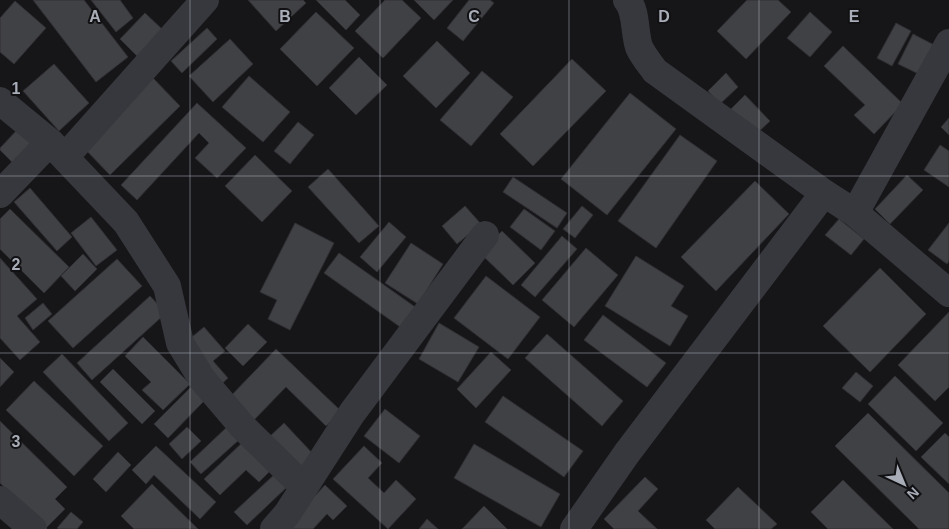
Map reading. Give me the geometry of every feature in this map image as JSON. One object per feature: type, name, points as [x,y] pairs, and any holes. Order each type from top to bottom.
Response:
[{"type":"street","points":[[0,194],[58,150],[205,0]]},
{"type":"street","points":[[627,0],[632,6],[640,49],[656,71],[824,193],[855,213],[949,292]]},
{"type":"street","points":[[855,213],[949,43]]},
{"type":"street","points":[[0,101],[58,150],[126,222],[167,286],[180,343],[202,379],[242,426],[304,487]]},
{"type":"street","points":[[574,529],[627,454],[824,193]]},
{"type":"street","points":[[274,529],[287,514],[352,413],[485,235]]},
{"type":"street","points":[[0,500],[33,529]]},
{"type":"building","points":[[33,0],[84,0],[128,57],[96,82]]},
{"type":"building","points":[[91,0],[120,0],[133,18],[116,32]]},
{"type":"building","points":[[248,0],[303,0],[306,3],[276,31]]},
{"type":"building","points":[[316,0],[345,0],[360,15],[346,30]]},
{"type":"building","points":[[385,0],[402,0],[421,18],[383,58],[355,31]]},
{"type":"building","points":[[414,0],[453,0],[434,20]]},
{"type":"building","points":[[469,0],[490,0],[494,3],[463,41],[447,28]]},
{"type":"building","points":[[747,0],[778,0],[791,12],[746,59],[717,31]]},
{"type":"building","points":[[15,1],[46,28],[14,64],[0,52],[0,18]]},
{"type":"building","points":[[316,12],[354,48],[317,86],[280,49]]},
{"type":"building","points":[[810,12],[832,32],[810,57],[787,38]]},
{"type":"building","points":[[145,13],[163,30],[138,57],[120,39]]},
{"type":"building","points":[[896,23],[911,31],[892,66],[877,58]]},
{"type":"building","points":[[207,28],[217,39],[182,73],[171,61]]},
{"type":"building","points":[[913,34],[938,47],[923,76],[898,64]]},
{"type":"building","points":[[230,39],[253,64],[213,102],[189,76]]},
{"type":"building","points":[[437,41],[470,73],[436,108],[403,76]]},
{"type":"building","points":[[843,46],[903,104],[874,134],[854,115],[865,105],[824,66]]},
{"type":"building","points":[[359,57],[387,85],[356,115],[329,88]]},
{"type":"building","points":[[572,59],[606,91],[533,166],[500,134]]},
{"type":"building","points":[[54,64],[89,103],[59,131],[23,91]]},
{"type":"building","points":[[482,71],[513,97],[471,146],[440,120]]},
{"type":"building","points":[[726,73],[738,87],[720,104],[708,91]]},
{"type":"building","points":[[249,76],[290,112],[263,142],[222,107]]},
{"type":"building","points":[[152,77],[180,106],[110,175],[82,146]]},
{"type":"building","points":[[630,93],[676,129],[607,215],[561,179]]},
{"type":"building","points":[[745,95],[770,121],[752,138],[728,112]]},
{"type":"building","points":[[197,103],[246,148],[217,178],[195,158],[209,143],[199,133],[137,200],[121,185]]},
{"type":"building","points":[[949,118],[949,135],[941,127]]},
{"type":"building","points":[[298,122],[314,135],[290,164],[274,151]]},
{"type":"building","points":[[17,130],[34,145],[15,165],[0,148]]},
{"type":"building","points":[[680,135],[717,161],[656,248],[618,221]]},
{"type":"building","points":[[940,145],[949,151],[949,187],[924,170]]},
{"type":"building","points":[[255,155],[292,191],[262,222],[225,186]]},
{"type":"building","points":[[328,169],[379,226],[359,243],[308,187]]},
{"type":"building","points":[[907,175],[923,190],[890,224],[875,209]]},
{"type":"building","points":[[513,177],[567,213],[557,228],[503,192]]},
{"type":"building","points":[[755,181],[789,214],[716,291],[681,257]]},
{"type":"building","points":[[30,188],[72,237],[57,251],[14,202]]},
{"type":"building","points":[[465,206],[481,224],[457,244],[442,226]]},
{"type":"building","points":[[582,206],[593,215],[575,238],[563,229]]},
{"type":"building","points":[[10,209],[69,267],[44,293],[0,249],[0,219]]},
{"type":"building","points":[[524,209],[555,231],[541,250],[510,227]]},
{"type":"building","points":[[91,217],[117,250],[96,266],[71,233]]},
{"type":"building","points":[[839,219],[864,239],[851,255],[825,235]]},
{"type":"building","points":[[389,222],[406,237],[377,272],[360,257]]},
{"type":"building","points":[[295,223],[334,243],[290,330],[268,319],[277,300],[260,292]]},
{"type":"building","points":[[949,223],[949,261],[947,264],[928,250]]},
{"type":"building","points":[[502,231],[535,263],[513,285],[480,253]]},
{"type":"building","points":[[562,236],[577,249],[535,297],[521,285]]},
{"type":"building","points":[[411,243],[443,264],[418,304],[385,283]]},
{"type":"building","points":[[586,248],[618,275],[574,327],[542,300]]},
{"type":"building","points":[[339,253],[418,309],[403,329],[324,273]]},
{"type":"building","points":[[83,254],[97,269],[75,291],[61,276]]},
{"type":"building","points":[[636,256],[684,286],[671,306],[688,316],[670,346],[605,306]]},
{"type":"building","points":[[0,258],[37,299],[17,316],[40,342],[20,360],[0,338]]},
{"type":"building","points":[[117,259],[142,286],[73,348],[48,321]]},
{"type":"building","points":[[880,268],[926,314],[870,372],[823,326]]},
{"type":"building","points":[[486,276],[540,317],[508,359],[454,318]]},
{"type":"building","points":[[150,296],[166,313],[92,380],[77,363]]},
{"type":"building","points":[[43,303],[52,314],[33,330],[25,318]]},
{"type":"building","points":[[949,312],[949,387],[935,401],[898,365]]},
{"type":"building","points":[[603,315],[666,363],[647,387],[584,340]]},
{"type":"building","points":[[439,323],[479,347],[458,382],[419,359]]},
{"type":"building","points":[[248,324],[267,342],[243,366],[225,348]]},
{"type":"building","points":[[204,327],[225,351],[213,361],[228,378],[217,388],[186,342]]},
{"type":"building","points":[[547,334],[623,401],[602,426],[525,358]]},
{"type":"building","points":[[143,337],[190,384],[163,410],[142,390],[151,382],[125,356]]},
{"type":"building","points":[[276,349],[341,411],[326,426],[286,387],[250,424],[226,401]]},
{"type":"building","points":[[491,352],[511,370],[476,408],[457,389]]},
{"type":"building","points":[[62,354],[128,423],[109,441],[43,372]]},
{"type":"building","points":[[0,358],[14,372],[0,387]]},
{"type":"building","points":[[113,369],[155,411],[142,424],[100,382]]},
{"type":"building","points":[[856,372],[873,386],[860,402],[842,388]]},
{"type":"building","points":[[895,376],[943,423],[916,451],[868,404]]},
{"type":"building","points":[[34,381],[103,446],[74,476],[6,410]]},
{"type":"building","points":[[191,387],[205,400],[168,438],[154,424]]},
{"type":"building","points":[[503,396],[583,451],[564,477],[485,422]]},
{"type":"building","points":[[385,409],[420,436],[399,463],[364,436]]},
{"type":"building","points":[[868,413],[949,493],[949,529],[919,529],[835,446]]},
{"type":"building","points":[[0,421],[67,487],[55,499],[65,509],[46,528],[0,483]]},
{"type":"building","points":[[284,423],[315,456],[297,473],[266,440]]},
{"type":"building","points":[[228,426],[240,439],[201,474],[190,462]]},
{"type":"building","points":[[187,427],[201,441],[182,459],[169,444]]},
{"type":"building","points":[[945,433],[949,437],[949,484],[921,457]]},
{"type":"building","points":[[245,440],[273,468],[259,482],[246,470],[220,495],[204,479]]},
{"type":"building","points":[[474,444],[560,494],[541,527],[454,478]]},
{"type":"building","points":[[156,446],[216,502],[200,519],[154,475],[146,484],[132,470]]},
{"type":"building","points":[[364,446],[382,463],[368,478],[384,493],[396,480],[416,499],[388,529],[333,479]]},
{"type":"building","points":[[118,452],[131,465],[106,492],[93,479]]},
{"type":"building","points":[[276,473],[288,486],[247,525],[234,512]]},
{"type":"building","points":[[645,477],[658,489],[638,511],[657,529],[614,529],[604,519]]},
{"type":"building","points":[[843,480],[893,529],[828,529],[811,512]]},
{"type":"building","points":[[152,484],[198,529],[134,529],[121,516]]},
{"type":"building","points":[[325,485],[347,506],[333,520],[327,514],[313,529],[293,529],[288,525]]},
{"type":"building","points":[[738,487],[777,524],[771,529],[715,529],[706,520]]},
{"type":"building","points":[[484,506],[507,529],[462,529]]},
{"type":"building","points":[[71,512],[83,522],[77,529],[57,528]]},
{"type":"building","points":[[427,519],[438,529],[419,529]]}]
